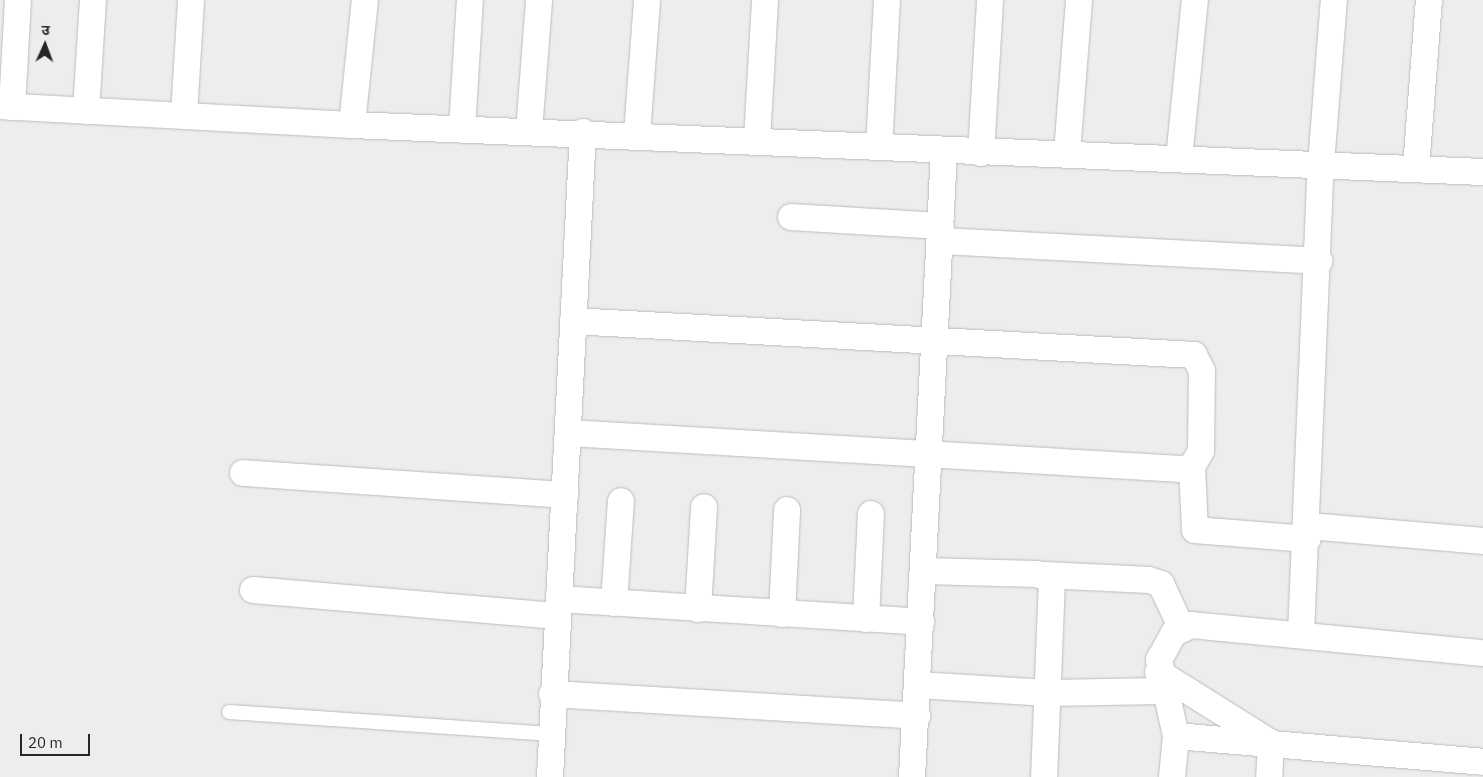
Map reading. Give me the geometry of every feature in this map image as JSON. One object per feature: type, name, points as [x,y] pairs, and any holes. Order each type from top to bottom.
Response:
[{"type":"street","points":[[18,0],[6,106],[352,125],[637,134],[981,153],[1067,153],[1483,172]]},
{"type":"street","points":[[86,111],[93,0]]},
{"type":"street","points":[[184,115],[191,0]]},
{"type":"street","points":[[352,125],[365,0]]},
{"type":"street","points":[[462,129],[470,0]]},
{"type":"street","points":[[529,131],[539,0]]},
{"type":"street","points":[[637,134],[646,0]]},
{"type":"street","points":[[758,140],[765,0]]},
{"type":"street","points":[[879,147],[887,0]]},
{"type":"street","points":[[981,153],[990,0]]},
{"type":"street","points":[[1067,153],[1079,0]]},
{"type":"street","points":[[1178,159],[1195,0]]},
{"type":"street","points":[[1301,634],[1308,533],[1320,261],[1321,164],[1334,0]]},
{"type":"street","points":[[1416,168],[1429,0]]},
{"type":"street","points":[[550,777],[552,694],[566,495],[572,321],[583,132]]},
{"type":"street","points":[[912,777],[931,458],[944,151]]},
{"type":"street","points":[[790,217],[941,234],[1320,261]]},
{"type":"street","points":[[572,321],[1194,355],[1202,371],[1201,451],[1192,467],[1195,530],[1483,541]]},
{"type":"street","points":[[569,433],[931,458],[1192,467]]},
{"type":"street","points":[[243,473],[566,495]]},
{"type":"street","points":[[614,603],[621,501]]},
{"type":"street","points":[[698,609],[704,507]]},
{"type":"street","points":[[782,614],[787,510]]},
{"type":"street","points":[[866,619],[870,514]]},
{"type":"street","points":[[924,571],[1150,580],[1166,590],[1182,630]]},
{"type":"street","points":[[1044,777],[1053,591],[1052,580],[1045,575]]},
{"type":"street","points":[[253,590],[558,608],[614,603],[921,622]]},
{"type":"street","points":[[1172,777],[1176,736],[1160,682],[1165,644],[1191,625],[1483,652]]},
{"type":"street","points":[[918,685],[1048,693],[1160,682],[1271,743]]},
{"type":"street","points":[[552,694],[917,716]]},
{"type":"street","points":[[1176,736],[1483,762]]},
{"type":"street","points":[[1269,777],[1271,743]]},
{"type":"lane","points":[[229,712],[551,734]]}]
